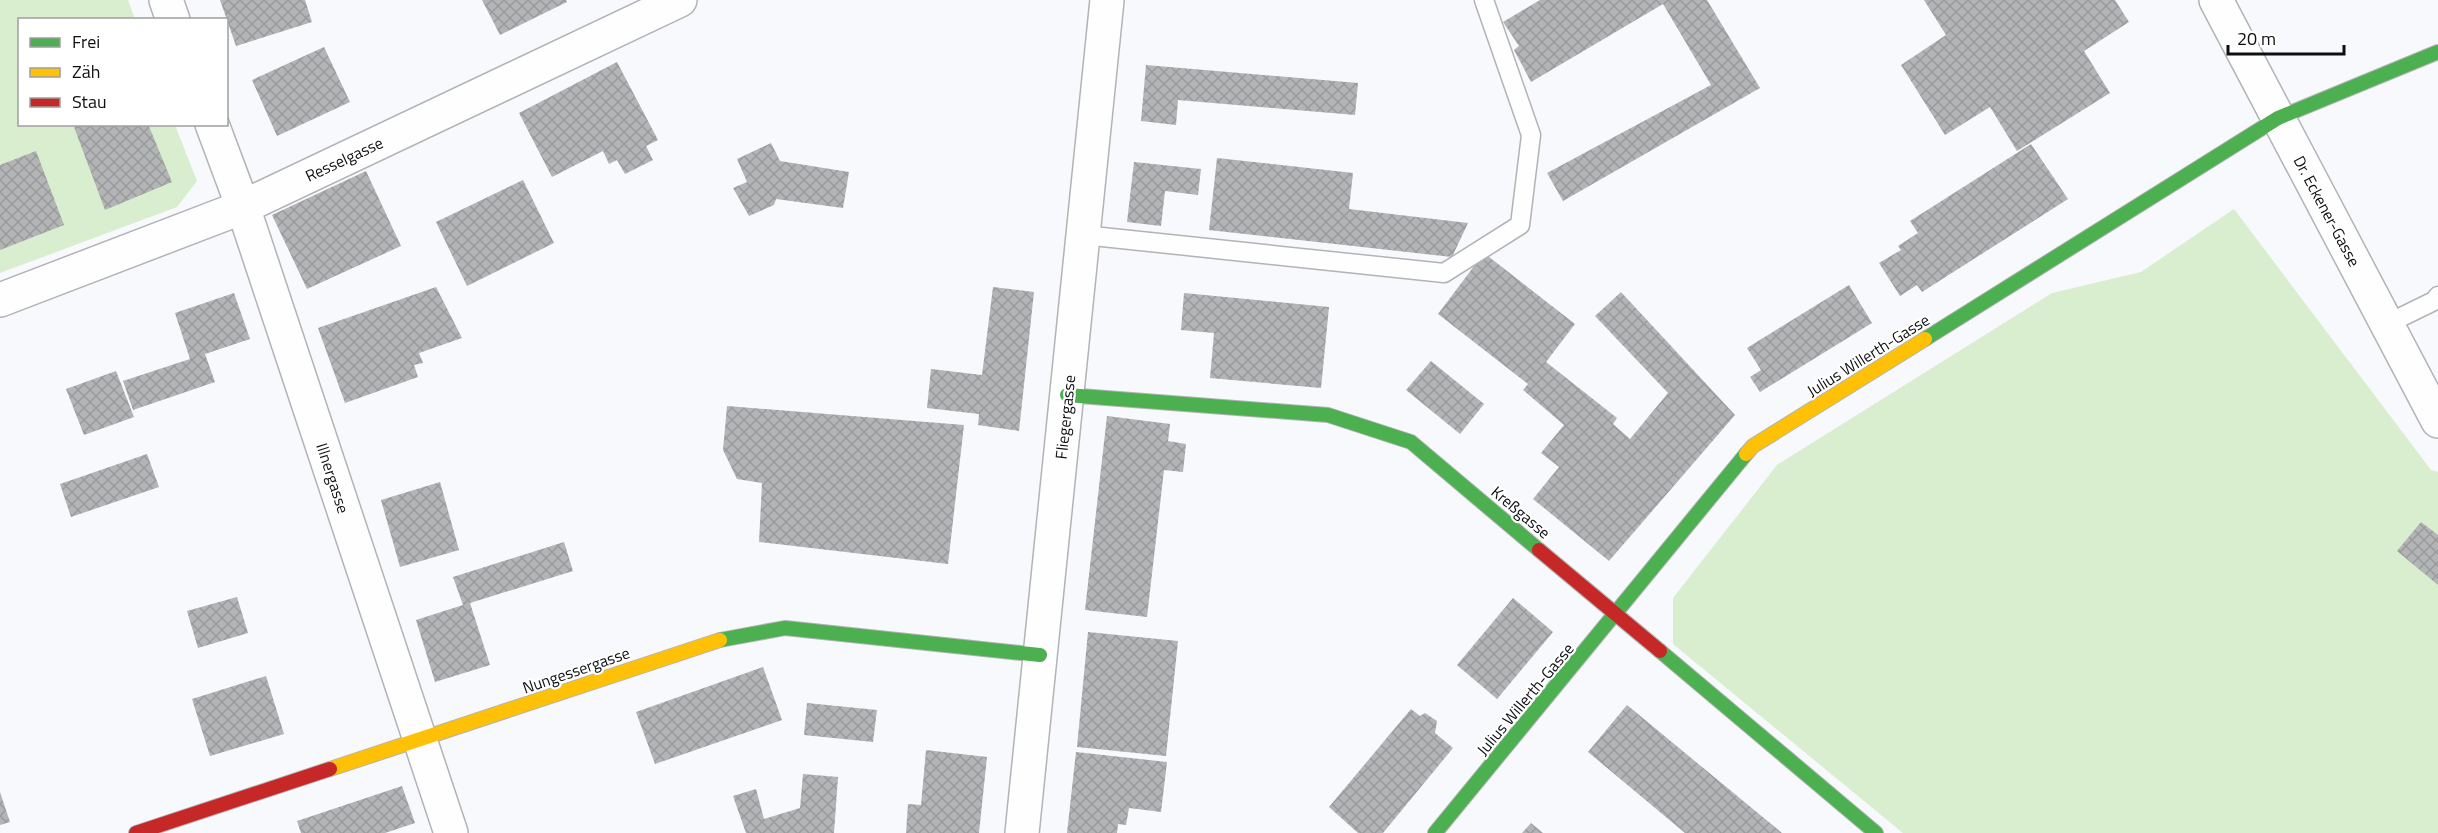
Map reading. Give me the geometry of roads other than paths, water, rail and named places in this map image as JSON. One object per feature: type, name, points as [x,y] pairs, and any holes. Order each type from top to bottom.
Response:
[{"type":"street","points":[[166,0],[172,18]]},
{"type":"street","name":"Resselgasse","points":[[0,300],[243,207],[680,0]]},
{"type":"street","name":"Fliegergasse","points":[[1022,833],[1107,0]]},
{"type":"street","name":"Dr. Eckener-Gasse","points":[[2216,0],[2438,421]]},
{"type":"street","name":"Julius Willerth-Gasse","points":[[1435,833],[1753,446],[2278,118],[2438,52]]},
{"type":"street","name":"Illnergasse","points":[[213,126],[243,207],[452,833]]},
{"type":"street","name":"Kreßgasse","points":[[1067,395],[1328,415],[1411,442],[1876,833]]},
{"type":"street","name":"Nungessergasse","points":[[136,833],[723,639],[785,627],[1040,655]]},
{"type":"lane","points":[[1083,235],[1444,273],[1520,225],[1531,135],[1484,0]]},
{"type":"lane","points":[[2387,324],[2434,301],[2438,296]]}]
